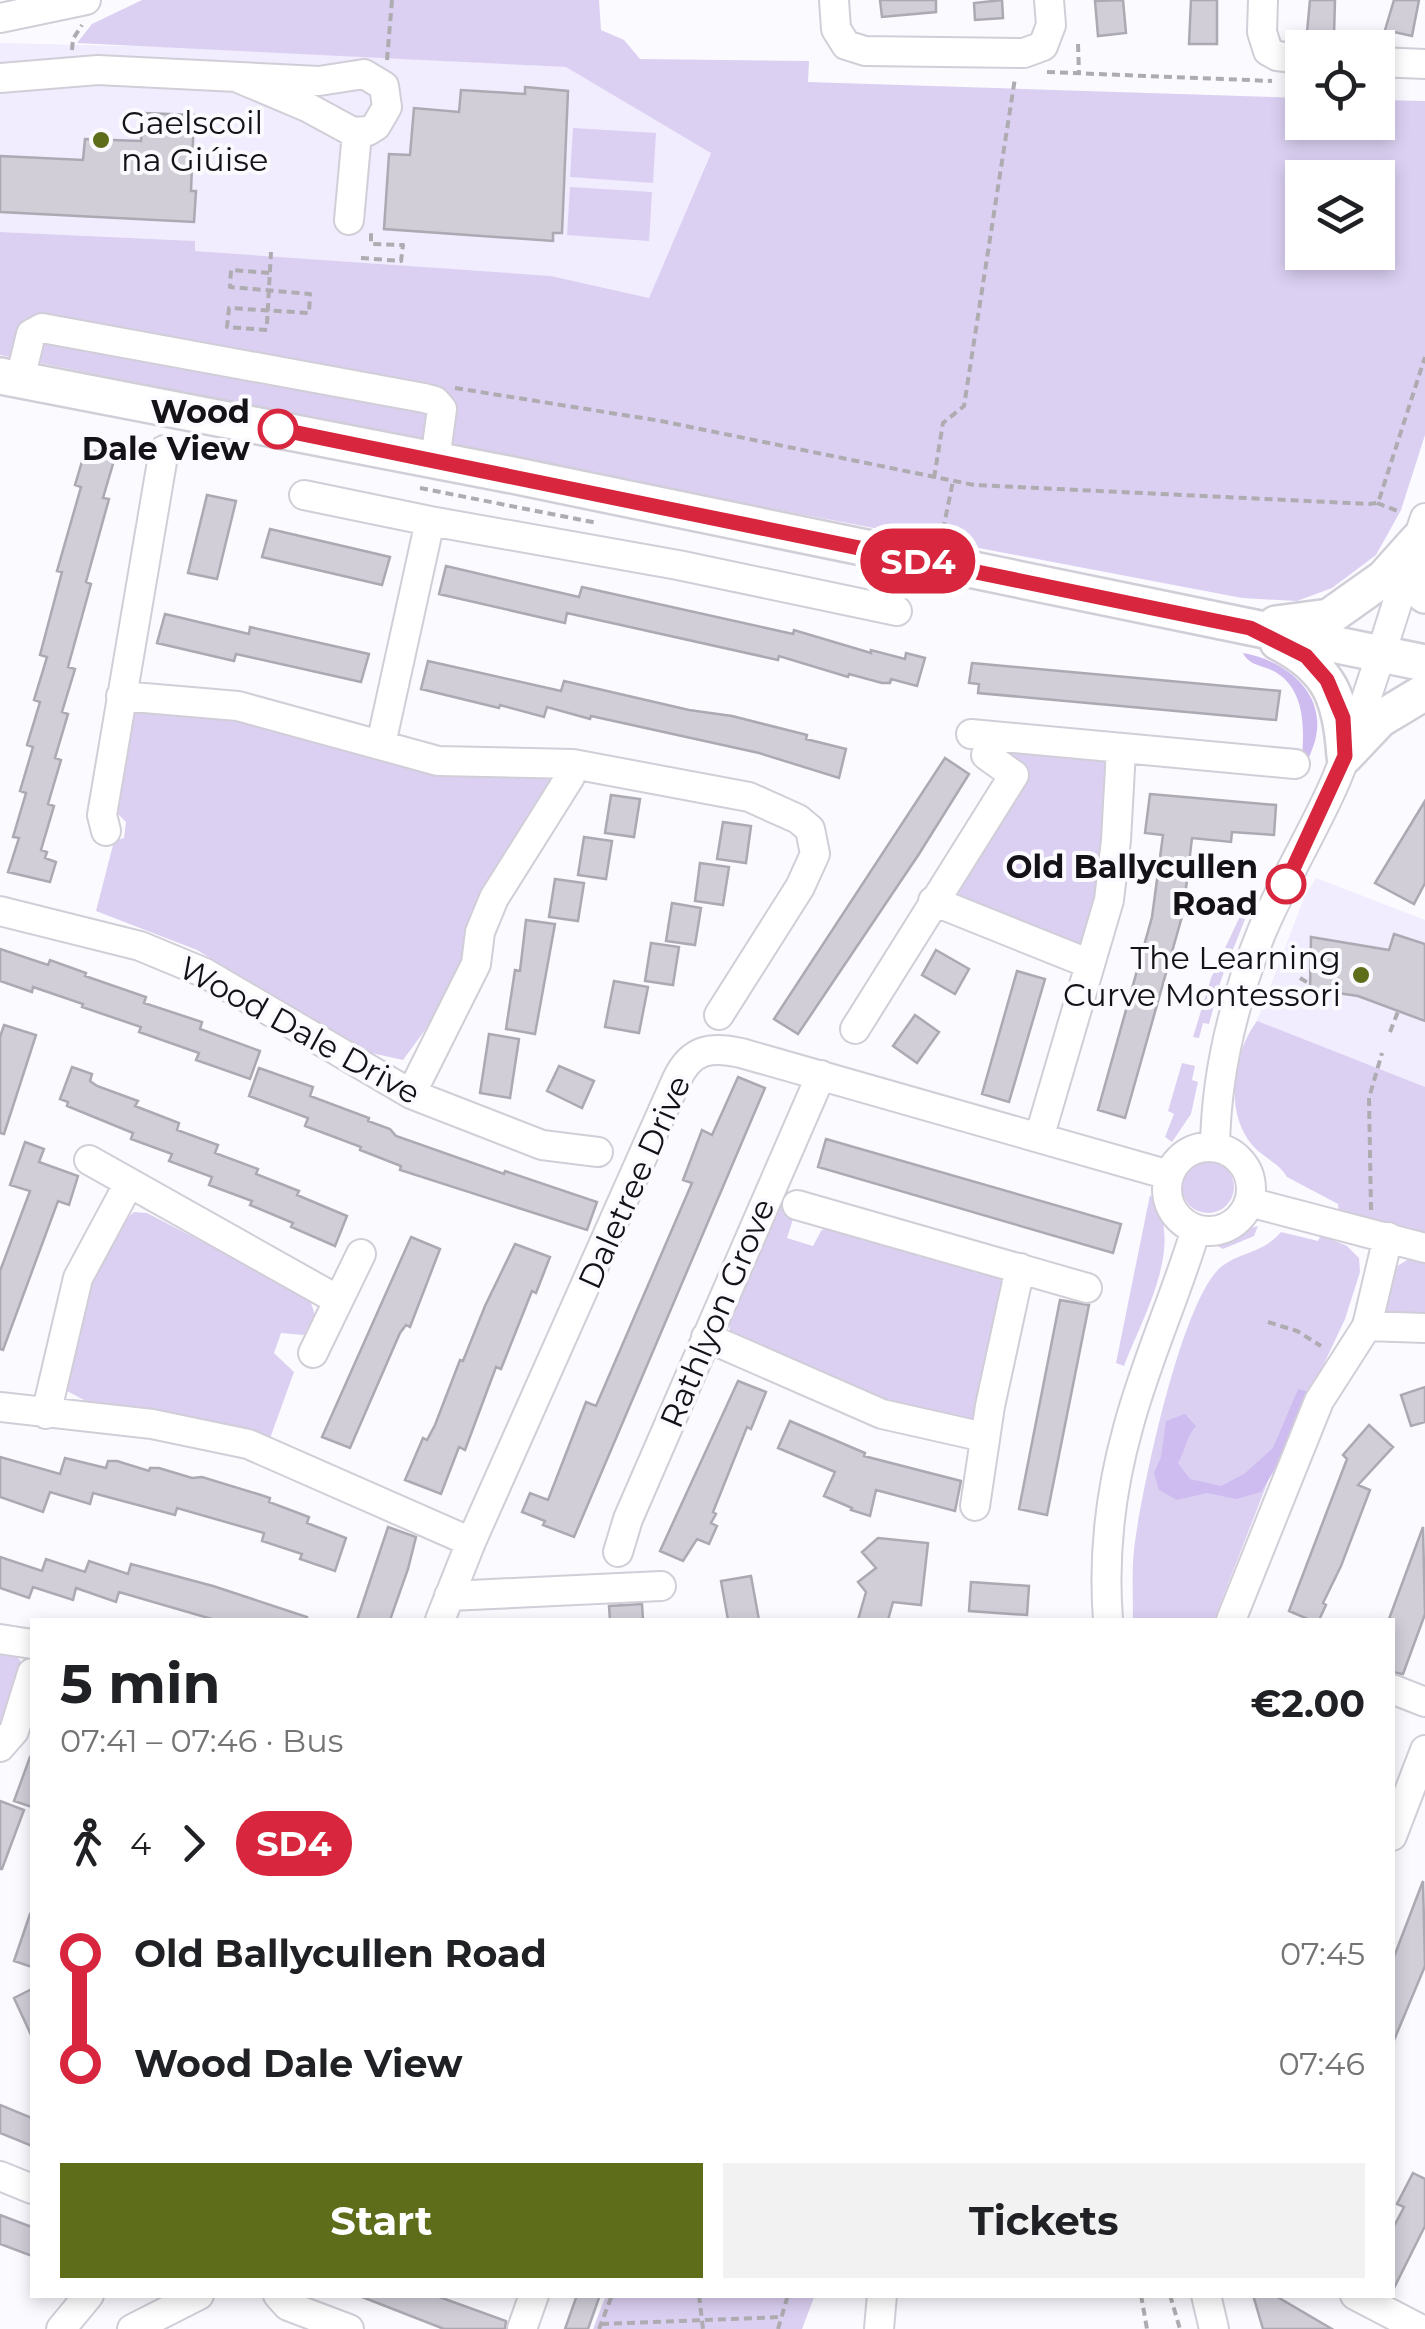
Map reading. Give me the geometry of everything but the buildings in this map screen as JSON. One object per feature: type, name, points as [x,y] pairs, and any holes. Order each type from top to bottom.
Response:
[{"type":"main road","points":[[10,377],[1425,662]]},
{"type":"main road","points":[[1250,628],[1328,617],[1384,578],[1415,524]]},
{"type":"main road","points":[[1415,524],[1425,595]]},
{"type":"main road","points":[[1250,628],[1306,656],[1327,680],[1343,718],[1345,756]]},
{"type":"main road","points":[[1345,756],[1380,719],[1425,692]]},
{"type":"street","points":[[834,0],[836,29],[846,45],[866,51],[1024,53],[1043,46],[1051,25],[1050,0]]},
{"type":"street","points":[[1263,0],[1262,32],[1268,52],[1285,56]]},
{"type":"street","points":[[0,18],[84,12]]},
{"type":"street","points":[[1395,63],[1425,64]]},
{"type":"street","points":[[0,78],[98,70],[318,81],[370,76],[384,86],[388,107],[376,126],[357,133],[236,77]]},
{"type":"street","points":[[357,133],[353,178],[360,224]]},
{"type":"street","points":[[10,377],[31,334],[42,328],[424,398],[437,403],[443,419],[435,460]]},
{"type":"street","points":[[106,831],[102,815],[164,450]]},
{"type":"street","points":[[304,494],[897,611]]},
{"type":"street","points":[[382,744],[430,521]]},
{"type":"street","points":[[1215,1147],[1218,1089],[1244,984],[1263,929],[1345,756],[1380,654],[1415,524]]},
{"type":"street","points":[[121,696],[238,706],[438,760],[572,764],[749,797],[798,819],[810,830],[815,854],[800,887],[719,1014]]},
{"type":"street","points":[[856,1030],[1014,776],[978,745],[1121,750],[1295,764]]},
{"type":"street","points":[[1039,1138],[1108,900],[1121,750]]},
{"type":"street","points":[[411,1094],[476,964],[480,932],[494,898],[570,777],[572,764]]},
{"type":"street","points":[[933,901],[1090,964]]},
{"type":"street","name":"Wood Dale Drive","points":[[0,911],[140,946],[205,973],[411,1094],[542,1145],[598,1152]]},
{"type":"street","name":"Daletree Drive","points":[[445,1608],[682,1068],[702,1051],[723,1048],[1169,1175]]},
{"type":"street","name":"Rathlyon Grove","points":[[618,1552],[628,1519],[821,1076]]},
{"type":"street","points":[[1215,1147],[1240,1161],[1251,1187],[1249,1202],[1243,1214],[1222,1229],[1196,1229],[1176,1216],[1170,1205],[1169,1175],[1190,1151],[1215,1147]]},
{"type":"street","points":[[90,1160],[128,1185],[338,1300]]},
{"type":"street","points":[[46,1414],[78,1278],[128,1185]]},
{"type":"street","points":[[1249,1202],[1425,1248]]},
{"type":"street","points":[[797,1206],[1087,1288]]},
{"type":"street","points":[[1108,1618],[1105,1582],[1115,1482],[1128,1426],[1196,1229]]},
{"type":"street","points":[[1232,1618],[1319,1401],[1367,1326],[1388,1237]]},
{"type":"street","points":[[313,1353],[362,1254]]},
{"type":"street","points":[[975,1506],[984,1437],[1020,1268]]},
{"type":"street","points":[[1367,1326],[1425,1328]]},
{"type":"street","points":[[706,1337],[882,1414],[984,1437]]},
{"type":"street","points":[[0,1407],[152,1424],[248,1444],[471,1542]]},
{"type":"street","points":[[445,1608],[662,1586]]},
{"type":"street","points":[[0,1639],[30,1644]]},
{"type":"street","points":[[0,1747],[14,1732],[30,1680]]},
{"type":"street","points":[[1395,1690],[1425,1702]]},
{"type":"street","points":[[1395,1828],[1425,1750]]},
{"type":"street","points":[[0,2176],[30,2189]]},
{"type":"street","points":[[61,2329],[87,2298]]},
{"type":"street","points":[[132,2329],[193,2298]]},
{"type":"street","points":[[522,2329],[533,2298]]},
{"type":"street","points":[[879,2329],[882,2298]]},
{"type":"street","points":[[1207,2298],[1214,2329]]},
{"type":"street","points":[[1363,2298],[1420,2321]]},
{"type":"street","points":[[284,2310],[348,2329]]},
{"type":"path","points":[[72,57],[72,43],[84,12]]},
{"type":"path","points":[[1078,44],[1078,73]]},
{"type":"path","points":[[1044,72],[1284,81]]},
{"type":"path","points":[[934,478],[942,423],[964,406],[1014,81],[1020,73]]},
{"type":"path","points":[[360,224],[371,244],[403,246],[402,261],[361,258]]},
{"type":"path","points":[[270,273],[230,270],[230,286],[269,290],[310,294],[308,314],[268,311],[229,308],[227,327],[267,327],[268,311],[269,290],[270,273],[271,252]]},
{"type":"path","points":[[1377,503],[1425,358]]},
{"type":"path","points":[[437,403],[452,388],[661,421],[995,487],[1377,503],[1415,524]]},
{"type":"path","points":[[943,530],[953,481]]},
{"type":"path","points":[[1300,978],[1310,984]]},
{"type":"path","points":[[1390,1032],[1399,1009]]},
{"type":"path","points":[[1372,1210],[1369,1098],[1382,1053]]},
{"type":"path","points":[[1268,1322],[1297,1331],[1321,1346]]},
{"type":"path","points":[[611,2298],[600,2327],[782,2317]]},
{"type":"path","points":[[699,2298],[703,2329]]},
{"type":"path","points":[[778,2329],[787,2298]]},
{"type":"path","points":[[1142,2298],[1147,2329]]},
{"type":"path","points":[[1171,2298],[1180,2329]]},
{"type":"shaded area","points":[[142,0],[599,0],[601,30],[624,40],[640,59],[809,61],[808,82],[1285,97],[1285,140],[1395,140],[1395,100],[1425,101],[1425,435],[1401,510],[1376,555],[1332,588],[1297,601],[1242,598],[632,482],[0,355],[0,232],[195,241],[195,251],[551,276],[649,298],[711,153],[566,67],[77,43],[92,24]]},
{"type":"shaded area","points":[[0,43],[207,48],[567,67],[711,152],[649,298],[551,276],[194,251],[194,241],[0,232]]},
{"type":"shaded area","points":[[573,128],[656,133],[653,183],[570,177]]},
{"type":"shaded area","points":[[570,187],[652,192],[649,241],[567,235]]},
{"type":"shaded area","points":[[1243,653],[1287,671],[1309,693],[1317,723],[1315,741],[1300,778],[1302,721],[1295,694],[1277,673],[1254,663]]},
{"type":"shaded area","points":[[130,710],[242,718],[544,771],[556,786],[487,885],[473,913],[468,946],[442,1007],[403,1060],[358,1050],[197,950],[96,911],[114,841],[124,838],[126,822],[115,811]]},
{"type":"shaded area","points":[[995,749],[1107,763],[1111,797],[1091,932],[1082,943],[1073,945],[959,897],[959,886],[1029,774]]},
{"type":"shaded area","points":[[1316,878],[1425,920],[1425,1094],[1253,1031],[1304,898]]},
{"type":"shaded area","points":[[1249,897],[1253,899],[1221,980],[1209,1024],[1203,1023],[1199,1038],[1193,1037],[1211,978]]},
{"type":"shaded area","points":[[1257,1021],[1425,1087],[1425,1236],[1339,1213],[1338,1204],[1287,1177],[1253,1146],[1238,1117],[1235,1084],[1242,1050]]},
{"type":"shaded area","points":[[1182,1063],[1195,1066],[1192,1080],[1198,1082],[1191,1114],[1172,1142],[1165,1137],[1174,1114],[1168,1111]]},
{"type":"shaded area","points":[[1208,1161],[1226,1169],[1234,1187],[1226,1205],[1208,1213],[1190,1205],[1182,1187],[1190,1169]]},
{"type":"shaded area","points":[[1150,1195],[1161,1214],[1163,1257],[1150,1303],[1124,1366],[1116,1363]]},
{"type":"shaded area","points":[[781,1203],[796,1210],[787,1238],[813,1246],[821,1231],[829,1226],[999,1276],[1006,1288],[980,1417],[967,1425],[914,1415],[730,1336],[729,1320]]},
{"type":"shaded area","points":[[134,1212],[147,1213],[309,1297],[315,1315],[304,1335],[281,1333],[274,1353],[294,1372],[269,1441],[119,1410],[86,1401],[65,1390],[96,1269],[119,1227]]},
{"type":"shaded area","points":[[1258,1226],[1254,1236],[1223,1249],[1216,1245],[1234,1233]]},
{"type":"shaded area","points":[[1281,1232],[1318,1241],[1321,1235],[1347,1246],[1359,1258],[1360,1272],[1345,1319],[1322,1368],[1298,1404],[1215,1618],[1133,1618],[1133,1556],[1140,1510],[1179,1351],[1207,1285],[1222,1266],[1267,1244]]},
{"type":"shaded area","points":[[1409,1259],[1425,1260],[1425,1317],[1387,1315],[1382,1308],[1392,1269]]},
{"type":"shaded area","points":[[1298,1389],[1309,1392],[1278,1464],[1261,1492],[1236,1499],[1207,1493],[1177,1500],[1159,1490],[1154,1473],[1161,1457],[1166,1421],[1185,1414],[1196,1426],[1178,1463],[1190,1479],[1221,1486],[1244,1474],[1273,1448]]},
{"type":"shaded area","points":[[0,1651],[20,1660],[22,1673],[0,1731]]},
{"type":"shaded area","points":[[605,2298],[814,2298],[802,2329],[593,2329]]},
{"type":"bus line","name":"SD4","points":[[278,429],[1250,628],[1306,656],[1327,680],[1343,718],[1345,756],[1286,884]]},
{"type":"place","name":"Gaelscoil na Giúise","points":[[101,140]]},
{"type":"place","name":"Wood Dale View","points":[[278,429]]},
{"type":"place","name":"Old Ballycullen Road","points":[[1286,884]]},
{"type":"place","name":"The Learning Curve Montessori","points":[[1361,975]]}]
